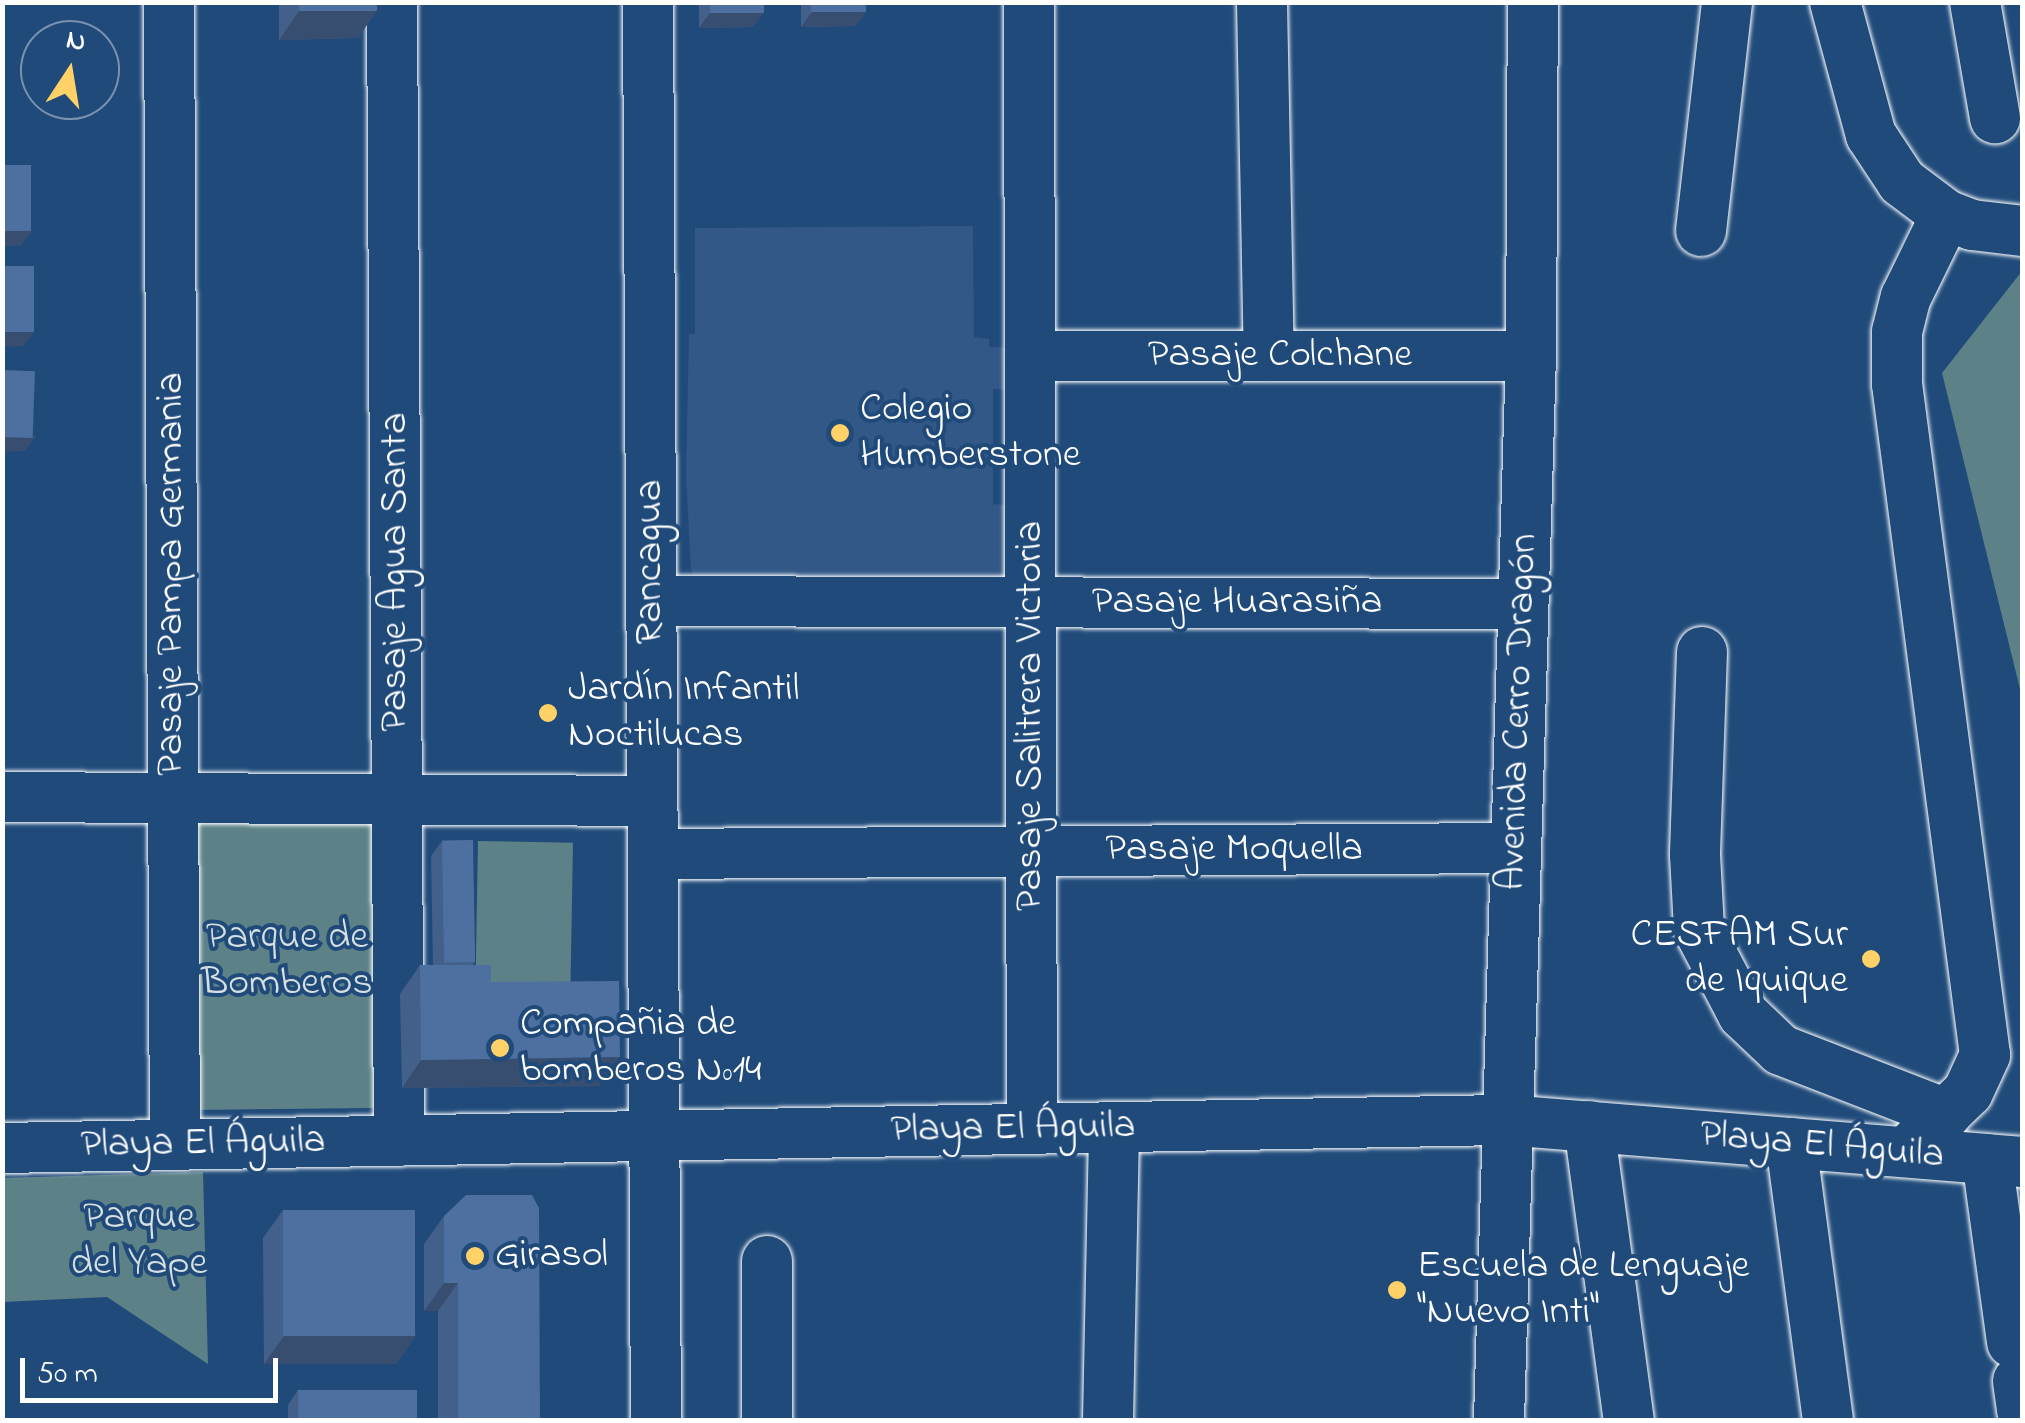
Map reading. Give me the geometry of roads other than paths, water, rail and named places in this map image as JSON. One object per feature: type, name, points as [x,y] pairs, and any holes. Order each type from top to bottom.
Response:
[{"type":"street","name":"Pasaje Pampa Germania","points":[[169,2],[175,1145]]},
{"type":"street","name":"Pasaje Agua Santa","points":[[392,2],[399,1141]]},
{"type":"street","name":"Rancagua","points":[[648,2],[656,1420]]},
{"type":"street","name":"Pasaje Salitrera Victoria","points":[[1029,2],[1032,1129]]},
{"type":"street","points":[[1262,2],[1269,356]]},
{"type":"street","name":"Avenida Cerro Dragón","points":[[1500,1420],[1530,356],[1533,2]]},
{"type":"street","points":[[1701,231],[1726,2]]},
{"type":"street","points":[[1835,2],[1872,135],[1902,182],[1946,215],[2000,231],[2022,231]]},
{"type":"street","points":[[1975,2],[1995,118]]},
{"type":"street","points":[[1906,1152],[1976,1081],[1985,1055],[1896,384],[1897,332],[1906,296],[1946,215]]},
{"type":"street","name":"Pasaje Colchane","points":[[1030,356],[1530,356]]},
{"type":"street","name":"Pasaje Huarasiña","points":[[651,601],[1523,604]]},
{"type":"street","points":[[1702,652],[1696,855],[1699,930],[1734,997],[1744,1014],[1781,1050],[1946,1114]]},
{"type":"street","points":[[2,796],[652,801]]},
{"type":"street","name":"Pasaje Moquella","points":[[652,854],[1515,848]]},
{"type":"street","name":"Playa El Águila","points":[[2,1148],[1506,1120],[2005,1160]]},
{"type":"street","points":[[1590,1126],[1629,1420]]},
{"type":"street","points":[[1108,1420],[1114,1127]]},
{"type":"street","points":[[1790,1143],[1828,1420]]},
{"type":"street","points":[[2005,1160],[2018,1378]]},
{"type":"street","points":[[767,1420],[768,1262]]},
{"type":"place","name":"Colegio Humberstone","points":[[840,433]]},
{"type":"place","name":"JardÍn Infantil Noctilucas","points":[[548,713]]},
{"type":"place","name":"CESFAM Sur de Iquique","points":[[1871,959]]},
{"type":"place","name":"Compañia de bomberos Nº14","points":[[500,1048]]},
{"type":"place","name":"Girasol","points":[[475,1256]]},
{"type":"place","name":"Escuela de Lenguaje \"Nuevo Inti\"","points":[[1397,1290]]},
{"type":"park label","name":"Parque de Bomberos","points":[[287,961]]},
{"type":"park label","name":"Parque del Yape","points":[[139,1241]]}]
